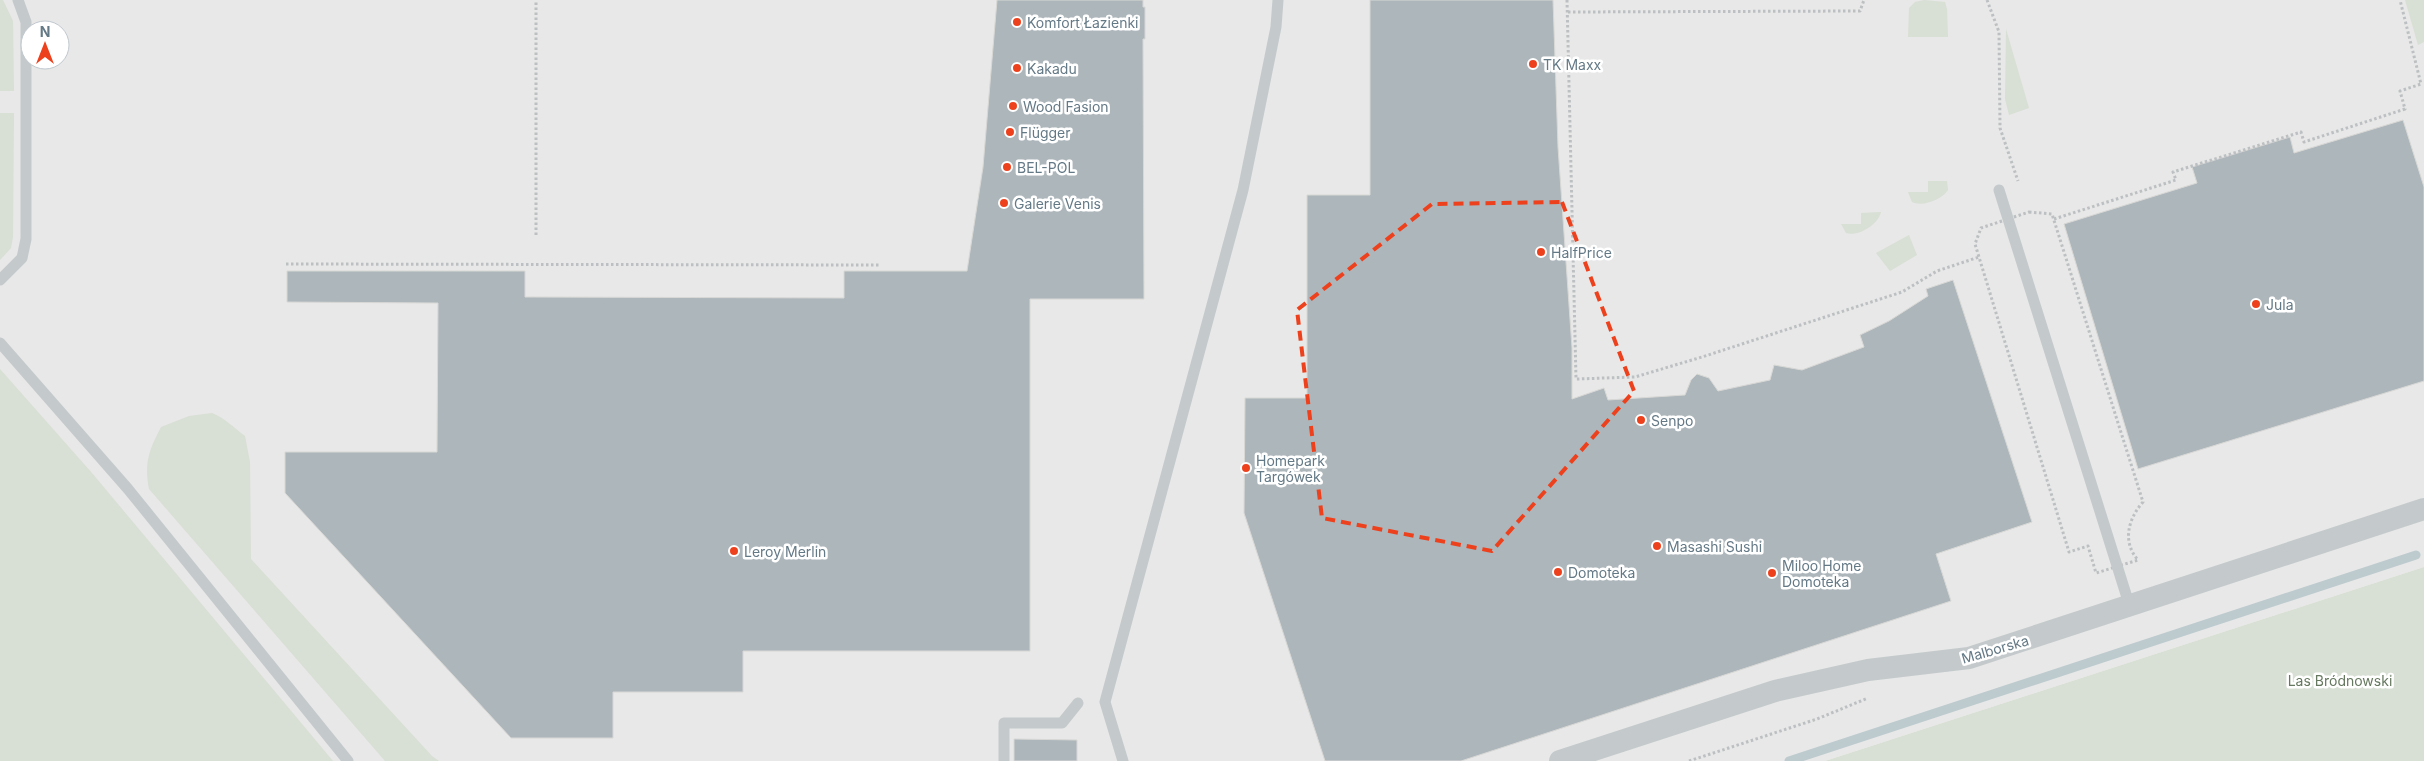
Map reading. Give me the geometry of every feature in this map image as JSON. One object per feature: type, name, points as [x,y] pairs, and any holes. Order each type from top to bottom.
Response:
[{"type":"street","name":"Malborska","points":[[1560,761],[1775,691],[1868,670],[1969,658],[2424,510]]},
{"type":"lane","points":[[0,280],[22,258],[26,238],[26,22],[18,0]]},
{"type":"lane","points":[[1123,761],[1105,702],[1243,190],[1276,27],[1278,0]]},
{"type":"lane","points":[[1999,190],[2130,607]]},
{"type":"lane","points":[[0,344],[128,489],[348,761]]},
{"type":"lane","points":[[1004,761],[1004,723],[1062,723],[1078,703]]},
{"type":"path","points":[[536,0],[536,235]]},
{"type":"path","points":[[1567,0],[1576,379],[1635,377],[1702,357],[1902,292],[1938,271],[1979,257]]},
{"type":"path","points":[[1568,12],[1860,11],[1864,0]]},
{"type":"path","points":[[1987,0],[1999,32],[2000,128],[2022,190]]},
{"type":"path","points":[[2054,220],[2176,180],[2173,172],[2301,132],[2304,142],[2405,109],[2400,90],[2421,84],[2400,0]]},
{"type":"path","points":[[2027,205],[2029,212]]},
{"type":"path","points":[[286,264],[880,265]]},
{"type":"path","points":[[1689,761],[1817,718],[1871,697]]},
{"type":"highlighted area","points":[[1562,202],[1634,391],[1492,551],[1322,518],[1297,310],[1432,204]]},
{"type":"shaded area","name":"Homepark Targówek","points":[[0,0],[2424,0],[2424,567],[1825,761],[311,761],[0,380]]},
{"type":"green space","points":[[0,0],[3,0],[13,21],[14,91],[0,91]]},
{"type":"green space","points":[[1924,0],[1945,2],[1948,37],[1908,37],[1909,8],[1915,2]]},
{"type":"green space","points":[[2405,0],[2424,0],[2424,42],[2418,45]]},
{"type":"green space","points":[[2006,29],[2029,108],[2009,115],[2005,99]]},
{"type":"green space","points":[[0,113],[14,113],[13,237],[11,248],[0,260]]},
{"type":"green space","points":[[1928,181],[1947,181],[1948,190],[1932,202],[1921,204],[1912,202],[1908,192],[1928,192]]},
{"type":"green space","points":[[1881,212],[1876,221],[1862,232],[1846,233],[1841,224],[1861,224],[1861,213]]},
{"type":"green space","points":[[1909,235],[1917,255],[1890,271],[1876,253]]},
{"type":"green space","points":[[0,369],[92,473],[333,761],[0,761]]},
{"type":"green space","points":[[212,413],[245,436],[250,462],[251,559],[432,756],[439,761],[385,761],[149,489],[147,464],[153,443],[161,427],[189,416]]},
{"type":"green space","name":"Las Bródnowski","points":[[2424,567],[2424,761],[1825,761]]},
{"type":"building","name":"Leroy Merlin","points":[[997,0],[1143,0],[1143,7],[1145,7],[1145,39],[1143,39],[1144,299],[1030,299],[1030,651],[743,651],[743,692],[613,692],[613,738],[511,738],[285,493],[285,452],[437,452],[438,303],[287,302],[287,271],[525,271],[525,297],[844,298],[844,271],[967,271],[983,167]]},
{"type":"building","points":[[1370,0],[1553,0],[1558,147],[1572,348],[1572,399],[1604,388],[1608,400],[1685,395],[1691,380],[1697,374],[1709,378],[1718,391],[1770,380],[1774,365],[1802,370],[1864,347],[1860,335],[1889,321],[1928,296],[1926,289],[1953,280],[2032,522],[1936,554],[1951,601],[1461,761],[1325,761],[1244,513],[1245,398],[1307,398],[1307,195],[1370,195]]},
{"type":"building","name":"Jula","points":[[2403,120],[2424,187],[2424,381],[2138,469],[2064,224],[2197,183],[2192,167],[2290,137],[2294,153]]},
{"type":"building","points":[[1014,739],[1077,740],[1077,761],[1014,761]]},
{"type":"waterway","points":[[1789,761],[2416,555]]},
{"type":"place","name":"Komfort Łazienki","points":[[1017,22]]},
{"type":"place","name":"TK Maxx","points":[[1533,64]]},
{"type":"place","name":"Kakadu","points":[[1017,68]]},
{"type":"place","name":"Wood Fasion","points":[[1013,106]]},
{"type":"place","name":"Flügger","points":[[1010,132]]},
{"type":"place","name":"BEL-POL","points":[[1007,167]]},
{"type":"place","name":"Galerie Venis","points":[[1004,203]]},
{"type":"place","name":"HalfPrice","points":[[1541,252]]},
{"type":"place","name":"Jula","points":[[2256,304]]},
{"type":"place","name":"Senpo","points":[[1641,420]]},
{"type":"place","name":"Homepark Targówek","points":[[1246,468]]},
{"type":"place","name":"Masashi Sushi","points":[[1657,546]]},
{"type":"place","name":"Leroy Merlin","points":[[734,551]]},
{"type":"place","name":"Domoteka","points":[[1558,572]]},
{"type":"place","name":"Miloo Home Domoteka","points":[[1772,573]]}]
